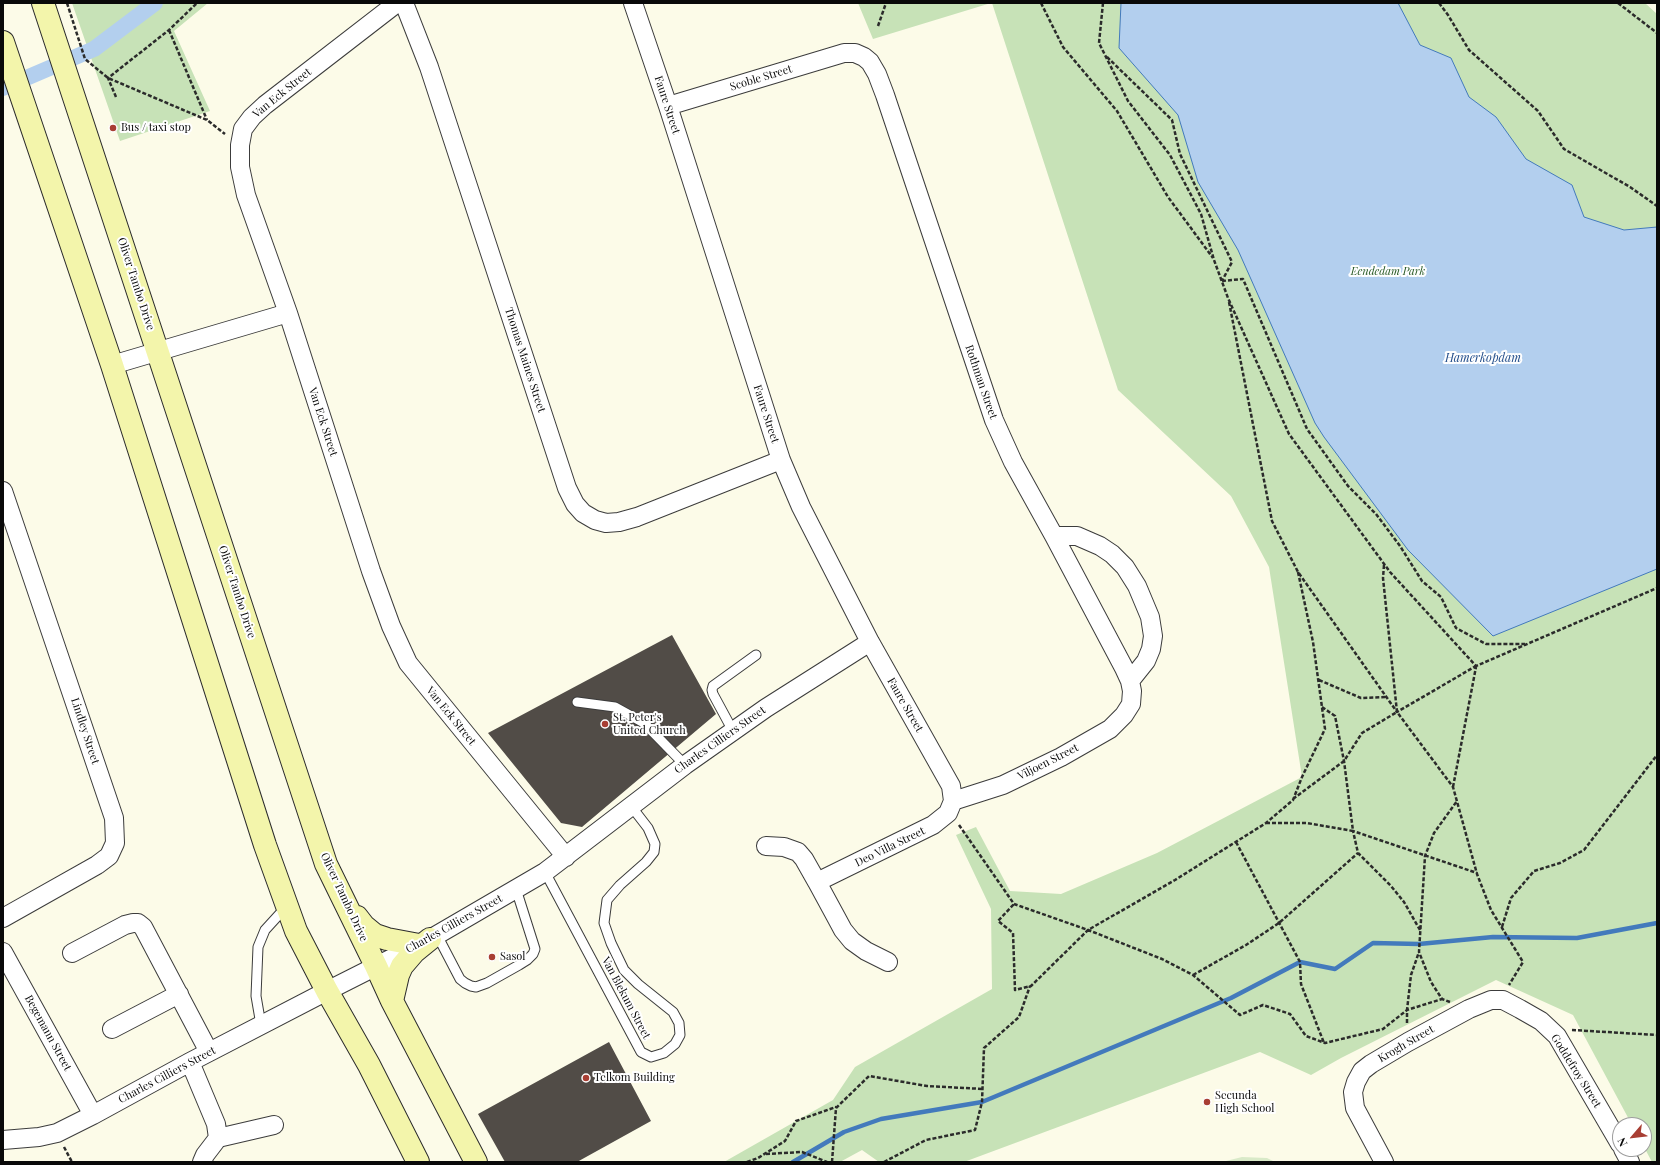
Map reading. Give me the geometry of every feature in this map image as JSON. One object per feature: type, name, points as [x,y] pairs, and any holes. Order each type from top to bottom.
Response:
[{"type":"street","name":"Oliver Tambo Drive","points":[[43,3],[326,864],[392,1001],[476,1162]]},
{"type":"street","name":"Van Eck Street","points":[[397,3],[265,104],[252,117],[243,129],[240,146],[240,167],[246,195],[288,313],[374,578],[391,626],[408,663],[566,856]]},
{"type":"street","name":"Thomas Maines Street","points":[[404,3],[430,66],[567,488],[583,513],[595,520],[606,523],[619,522],[637,517],[781,460]]},
{"type":"street","name":"Faure Street","points":[[634,3],[781,460],[801,507],[870,642],[951,786],[951,807]]},
{"type":"street","points":[[3,42],[112,365],[265,845],[296,931],[327,991],[369,1065],[418,1162]]},
{"type":"street","name":"Scoble Street","points":[[668,106],[844,53],[855,53]]},
{"type":"street","name":"Rothman Street","points":[[855,53],[864,57],[870,62],[877,74],[994,420],[1013,462],[1124,668],[1130,681],[1132,691],[1131,704]]},
{"type":"street","points":[[112,365],[158,350],[288,313]]},
{"type":"street","name":"Lindley Street","points":[[3,491],[114,818],[115,843],[109,856],[97,865],[3,918]]},
{"type":"street","points":[[1054,536],[1077,536],[1100,546],[1112,554],[1125,567],[1136,586],[1150,617],[1153,636],[1151,649],[1146,661],[1130,681]]},
{"type":"street","name":"Charles Cilliers Street","points":[[3,1140],[39,1137],[57,1133],[261,1025],[429,940],[544,872],[685,765],[733,731],[766,708],[870,642]]},
{"type":"street","name":"Viljoen Street","points":[[951,807],[1003,785],[1061,757],[1110,729],[1124,715],[1131,704]]},
{"type":"street","name":"Deo Villa Street","points":[[817,882],[933,825],[951,807]]},
{"type":"street","points":[[766,846],[784,847],[798,852],[804,859],[843,930],[852,941],[866,951],[888,962]]},
{"type":"street","points":[[342,897],[364,926],[375,935],[387,939],[429,940]]},
{"type":"street","points":[[72,953],[125,925],[133,922],[138,923],[147,932],[209,1052]]},
{"type":"street","points":[[392,1001],[398,975],[402,966],[414,952],[429,940]]},
{"type":"street","name":"Begemann Street","points":[[3,952],[93,1115]]},
{"type":"street","points":[[112,1029],[179,994]]},
{"type":"street","name":"Krogh Street","points":[[1384,1162],[1355,1108],[1353,1092],[1362,1071],[1408,1042],[1469,1009],[1491,1000],[1503,1000]]},
{"type":"street","name":"Goddefroy Street","points":[[1503,1000],[1541,1021],[1557,1036],[1612,1130]]},
{"type":"street","points":[[190,1062],[216,1124],[218,1138]]},
{"type":"street","points":[[202,1162],[205,1155],[218,1138],[274,1125]]},
{"type":"lane","points":[[733,731],[713,694],[713,686],[756,655]]},
{"type":"lane","points":[[577,702],[615,708],[644,723],[685,765]]},
{"type":"lane","name":"Van Blekum Street","points":[[544,872],[641,1052],[651,1057],[664,1053],[675,1044],[680,1035],[679,1024],[673,1012],[638,984],[624,970],[611,943],[604,923],[607,900],[625,880],[646,862],[654,852],[655,844],[648,828],[631,806]]},
{"type":"lane","points":[[429,940],[460,979],[471,986],[476,987],[486,983],[519,965],[527,960],[535,949],[516,889]]},
{"type":"lane","points":[[261,1025],[256,996],[258,947],[265,930],[287,906]]},
{"type":"path","points":[[67,3],[85,59],[108,78],[207,120],[240,146]]},
{"type":"path","points":[[108,78],[169,30],[197,3]]},
{"type":"path","points":[[878,26],[886,3]]},
{"type":"path","points":[[1041,3],[1063,47],[1117,111],[1168,197],[1214,260]]},
{"type":"path","points":[[1103,3],[1099,43],[1128,101],[1170,155],[1201,214],[1214,260],[1228,298],[1289,434],[1384,564],[1476,666]]},
{"type":"path","points":[[1439,3],[1469,50],[1538,110],[1564,149],[1630,188],[1657,206]]},
{"type":"path","points":[[1618,3],[1657,33]]},
{"type":"path","points":[[169,30],[207,120]]},
{"type":"path","points":[[1105,56],[1172,120],[1180,154],[1232,262],[1222,281]]},
{"type":"path","points":[[108,78],[116,97]]},
{"type":"path","points":[[1222,281],[1243,279],[1307,429],[1348,486],[1376,514],[1400,546],[1422,581],[1441,597],[1456,628],[1486,644],[1527,644]]},
{"type":"path","points":[[1228,298],[1272,521],[1298,572],[1386,697],[1453,787],[1477,874],[1491,910],[1523,962],[1509,985],[1503,1000]]},
{"type":"path","points":[[1384,564],[1383,578],[1397,712]]},
{"type":"path","points":[[1293,800],[1302,777],[1325,729],[1313,642],[1298,572]]},
{"type":"path","points":[[884,1162],[926,1140],[975,1130],[982,1102],[984,1048],[1019,1017],[1031,986],[1088,930],[1175,880],[1266,823],[1293,800],[1344,761],[1362,733],[1476,666],[1657,588]]},
{"type":"path","points":[[1453,787],[1476,666]]},
{"type":"path","points":[[1318,680],[1361,698],[1386,697]]},
{"type":"path","points":[[1322,707],[1335,716],[1344,761],[1353,831],[1358,853],[1391,886],[1404,902],[1420,930]]},
{"type":"path","points":[[1502,927],[1512,898],[1534,871],[1560,863],[1584,850],[1657,755]]},
{"type":"path","points":[[1408,1042],[1407,1010],[1411,975],[1419,952],[1425,856],[1434,833],[1457,801]]},
{"type":"path","points":[[951,807],[965,831],[1014,904],[1088,930],[1162,959],[1193,975],[1240,1015],[1263,1005],[1290,1014],[1306,1036],[1325,1043],[1383,1029],[1407,1010],[1442,999]]},
{"type":"path","points":[[1266,823],[1307,823],[1353,831],[1477,874]]},
{"type":"path","points":[[1235,842],[1300,962],[1301,984],[1325,1043]]},
{"type":"path","points":[[1193,975],[1246,945],[1279,923],[1358,853]]},
{"type":"path","points":[[1014,904],[998,921],[1013,933],[1015,990],[1031,986]]},
{"type":"path","points":[[1419,952],[1431,982],[1442,999],[1469,1009]]},
{"type":"path","points":[[1557,1036],[1570,1030],[1657,1035]]},
{"type":"path","points":[[747,1162],[758,1158],[785,1141],[796,1121],[837,1107],[869,1076],[927,1086],[983,1089]]},
{"type":"path","points":[[832,1162],[837,1107]]},
{"type":"path","points":[[765,1154],[802,1152],[827,1162]]},
{"type":"green space","points":[[72,3],[208,3],[174,31],[210,111],[120,141]]},
{"type":"green space","points":[[858,3],[991,3],[873,39]]},
{"type":"green space","name":"Eendedam Park","points":[[992,3],[1645,3],[1657,14],[1657,1162],[1652,1162],[1649,1157],[1652,1157],[1652,1117],[1628,1117],[1573,1015],[1496,980],[1341,1058],[1311,1075],[1260,1052],[964,1162],[879,1162],[862,1150],[840,1162],[724,1162],[833,1100],[855,1067],[992,989],[991,909],[956,835],[976,827],[1010,891],[1061,894],[1157,853],[1302,777],[1269,567],[1231,496],[1118,390]]},
{"type":"green space","points":[[1242,1157],[1267,1158],[1275,1162],[1222,1162]]},
{"type":"water","name":"Hamerkopdam","points":[[1121,3],[1398,3],[1420,45],[1451,58],[1469,97],[1496,117],[1526,159],[1572,185],[1584,217],[1624,230],[1657,227],[1657,569],[1493,636],[1408,550],[1315,423],[1238,250],[1198,182],[1178,115],[1119,48]]},
{"type":"building","name":"St. Peter's United Church","points":[[672,635],[716,714],[582,827],[561,823],[488,733]]},
{"type":"building","name":"Telkom Building","points":[[609,1042],[651,1121],[577,1162],[505,1162],[478,1114]]},
{"type":"waterway","points":[[3,88],[94,49],[155,3]]},
{"type":"waterway","points":[[793,1162],[844,1132],[881,1119],[982,1102],[1231,998],[1300,962],[1335,969],[1373,943],[1419,944],[1493,937],[1577,938],[1657,923]]},
{"type":"place","name":"Bus / taxi stop","points":[[113,128]]},
{"type":"place","name":"St. Peter's United Church","points":[[605,724]]},
{"type":"place","name":"Sasol","points":[[492,957]]},
{"type":"place","name":"Telkom Building","points":[[586,1078]]},
{"type":"place","name":"Secunda High School","points":[[1207,1102]]}]
